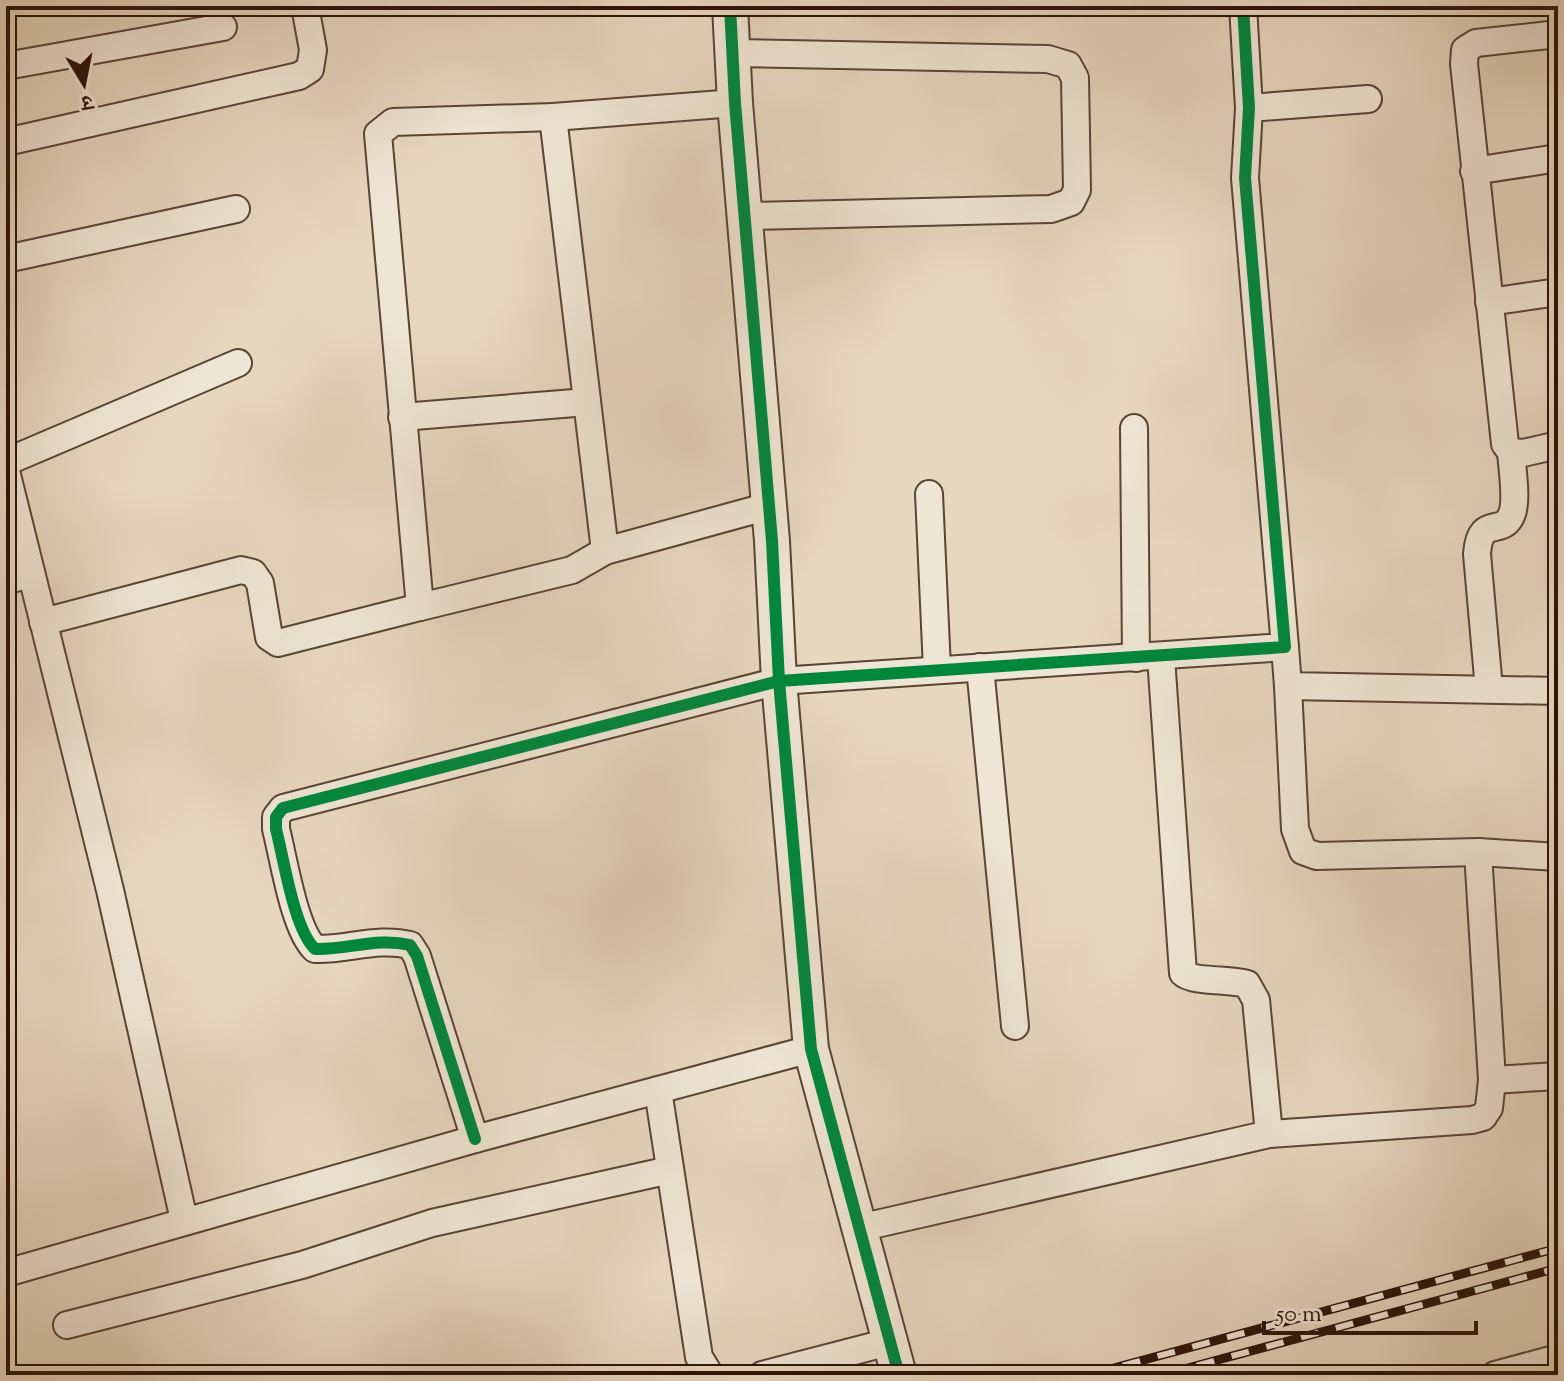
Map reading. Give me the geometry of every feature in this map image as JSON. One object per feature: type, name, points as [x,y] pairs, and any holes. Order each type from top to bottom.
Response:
[{"type":"street","points":[[6,142],[299,76],[310,69],[313,50],[305,6]]},
{"type":"street","points":[[730,6],[735,103],[769,506],[779,681],[811,1049],[899,1375]]},
{"type":"street","points":[[1243,6],[1249,108],[1245,178],[1288,686],[1295,829],[1303,851],[1317,856],[1478,852],[1558,857]]},
{"type":"street","points":[[6,66],[223,27]]},
{"type":"street","points":[[1489,689],[1478,539],[1484,531],[1512,516],[1514,502],[1511,452],[1505,444],[1474,171],[1465,50],[1476,43],[1558,34]]},
{"type":"street","points":[[734,53],[1048,59],[1068,65],[1075,78],[1077,190],[1071,202],[1051,209],[746,216]]},
{"type":"street","points":[[1249,108],[1368,99]]},
{"type":"street","points":[[420,607],[378,134],[393,122],[553,117],[735,103]]},
{"type":"street","points":[[553,117],[605,551]]},
{"type":"street","points":[[1474,171],[1558,158]]},
{"type":"street","points":[[6,259],[236,209]]},
{"type":"street","points":[[1489,302],[1558,292]]},
{"type":"street","points":[[6,462],[238,363]]},
{"type":"street","points":[[402,417],[587,402]]},
{"type":"street","points":[[1134,428],[1148,657],[1183,973],[1192,979],[1230,980],[1247,984],[1256,1000],[1269,1134]]},
{"type":"street","points":[[1511,452],[1523,453],[1558,445]]},
{"type":"street","points":[[6,471],[110,890],[184,1220]]},
{"type":"street","points":[[929,494],[937,669]]},
{"type":"street","points":[[43,622],[241,570],[253,573],[260,583],[269,637],[278,643],[572,570],[605,551],[769,506]]},
{"type":"street","points":[[6,581],[31,573]]},
{"type":"street","points":[[475,1139],[417,956],[410,945],[390,940],[315,949],[308,942],[276,829],[276,817],[283,808],[779,681],[1285,647]]},
{"type":"street","points":[[980,667],[1015,1026]]},
{"type":"street","points":[[1288,686],[1558,691]]},
{"type":"street","points":[[859,1228],[1269,1134],[1483,1117],[1489,1108],[1492,1080],[1478,852]]},
{"type":"street","points":[[6,1273],[475,1139],[811,1049]]},
{"type":"street","points":[[1492,1080],[1558,1076]]},
{"type":"street","points":[[658,1090],[699,1357],[710,1375]]},
{"type":"street","points":[[67,1325],[302,1265],[432,1223],[670,1170]]},
{"type":"street","points":[[762,1375],[889,1342]]},
{"type":"street","points":[[1495,1375],[1558,1358]]},
{"type":"railway","points":[[1088,1375],[1558,1248]]},
{"type":"railway","points":[[1162,1375],[1558,1268]]},
{"type":"cycle path","points":[[730,6],[735,103],[772,541],[779,681],[811,1049],[899,1375]]},
{"type":"cycle path","points":[[475,1139],[417,956],[410,945],[386,942],[315,949],[308,939],[296,910],[276,829],[276,817],[283,808],[779,681],[1285,647],[1245,178],[1249,108],[1243,6]]}]
